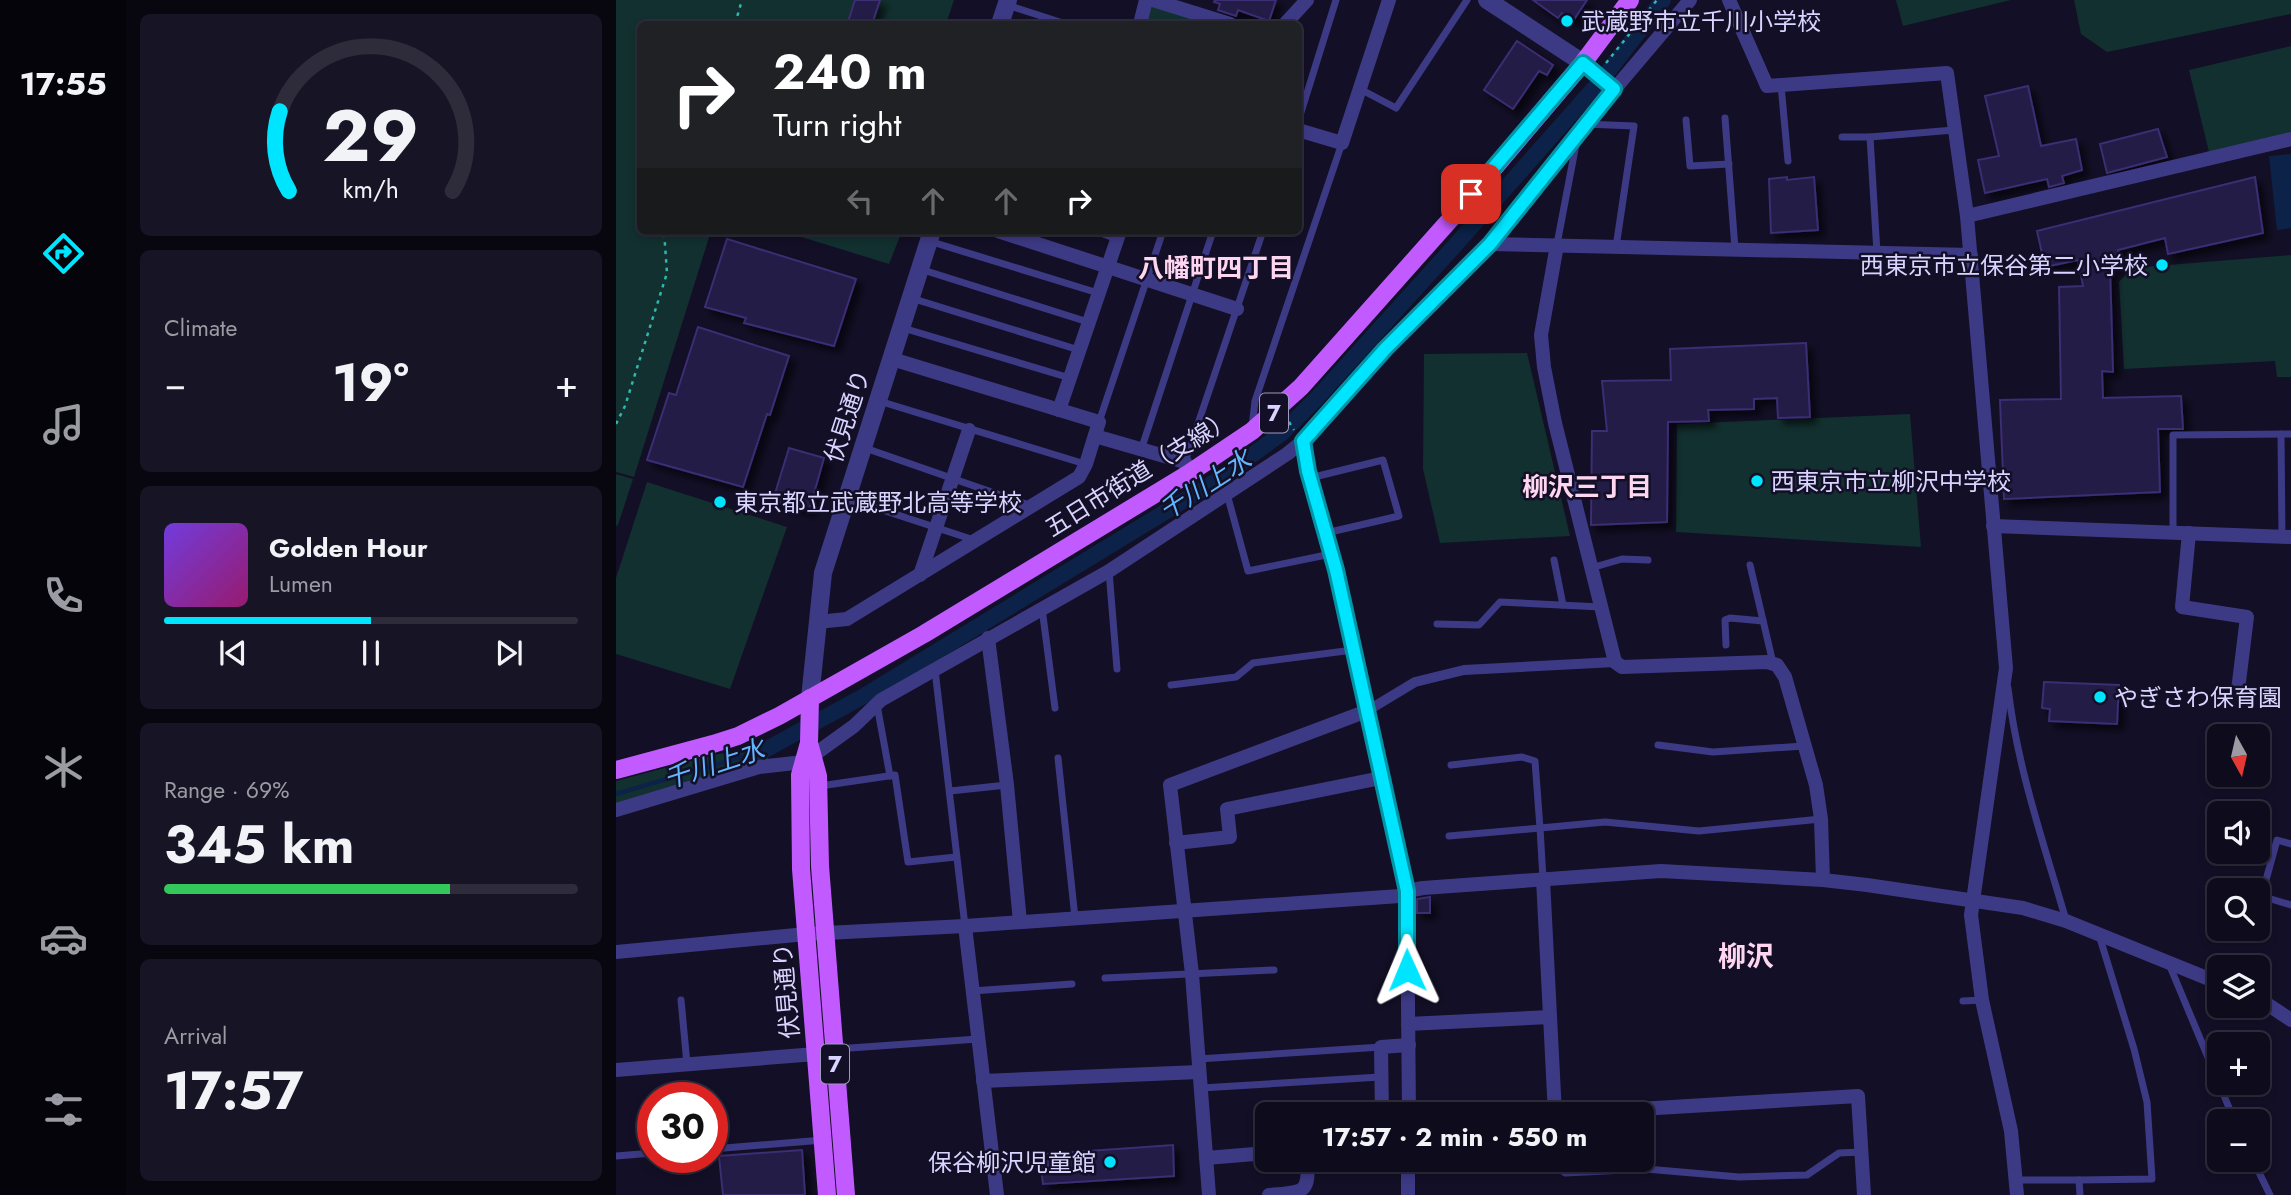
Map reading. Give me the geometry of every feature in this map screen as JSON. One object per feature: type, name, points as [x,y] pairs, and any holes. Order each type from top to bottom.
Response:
[{"type":"main road","name":"五日市街道（支線）","points":[[616,770],[738,736],[779,716],[859,673],[1187,468],[1252,431],[1277,410],[1327,358],[1456,213],[1583,63],[1630,0]]},
{"type":"main road","name":"伏見通り","points":[[810,698],[809,754],[818,787],[820,866],[846,1195]]},
{"type":"main road","name":"伏見通り","points":[[809,754],[800,775],[800,869],[827,1195]]},
{"type":"street","points":[[1141,21],[1146,0]]},
{"type":"street","points":[[1153,0],[1220,21]]},
{"type":"street","points":[[1288,21],[1307,0]]},
{"type":"street","points":[[1302,131],[1342,143],[1389,0]]},
{"type":"street","points":[[1487,0],[1583,63],[1614,89]]},
{"type":"street","points":[[616,810],[809,754],[854,726],[877,704],[1109,571],[1287,454],[1303,441],[1385,349],[1490,244],[1582,127],[1690,0]]},
{"type":"street","points":[[1729,0],[1767,86],[1947,74],[1971,255],[2006,668],[1971,915],[1982,1000],[2011,1131],[2017,1188]]},
{"type":"street","points":[[1001,21],[1007,3]]},
{"type":"street","points":[[1967,216],[2291,139]]},
{"type":"street","points":[[1010,235],[1237,309]]},
{"type":"street","points":[[1059,410],[1119,235]]},
{"type":"street","name":"伏見通り","points":[[810,698],[823,573],[930,236]]},
{"type":"street","points":[[1490,244],[1971,255]]},
{"type":"street","points":[[1556,245],[1541,335],[1544,367],[1555,423],[1615,662]]},
{"type":"street","points":[[892,359],[1059,410],[1141,450],[1187,468]]},
{"type":"street","points":[[817,622],[847,618],[1079,477],[1097,429]]},
{"type":"street","points":[[920,575],[969,430]]},
{"type":"street","points":[[1993,526],[2287,537]]},
{"type":"street","points":[[2189,533],[2182,607],[2247,617],[2238,690]]},
{"type":"street","points":[[1336,570],[1407,891],[1409,1102]]},
{"type":"street","points":[[988,638],[1007,785],[1020,922]]},
{"type":"street","points":[[1209,1195],[1192,974],[1170,785],[1367,711],[1415,682],[1464,670],[1615,662],[1622,667],[1767,662],[1774,664],[1785,677],[1816,785],[1821,819],[1823,880]]},
{"type":"street","points":[[1176,843],[1230,837],[1227,809],[1381,778]]},
{"type":"street","points":[[616,953],[806,934],[965,926],[1400,896],[1407,891],[1628,871],[1661,871],[1823,880],[2023,908],[2066,921],[2207,978]]},
{"type":"street","points":[[1544,880],[1554,1102]]},
{"type":"street","points":[[965,926],[997,1195]]},
{"type":"street","points":[[2270,1006],[2291,1020]]},
{"type":"street","points":[[1408,1024],[1550,1017]]},
{"type":"street","points":[[1381,1102],[1381,1047],[1409,1045]]},
{"type":"street","points":[[616,1070],[816,1054]]},
{"type":"street","points":[[983,1081],[1199,1066]]},
{"type":"street","points":[[1654,1109],[1858,1096],[1864,1195]]},
{"type":"street","points":[[1206,1158],[1255,1154]]},
{"type":"street","points":[[1269,1195],[1302,1193],[1309,1182],[1308,1172]]},
{"type":"street","points":[[1408,1172],[1408,1195]]},
{"type":"lane","points":[[1302,109],[1336,0]]},
{"type":"lane","points":[[1360,89],[1396,108],[1467,0]]},
{"type":"lane","points":[[1007,3],[1058,21]]},
{"type":"lane","points":[[1781,85],[1788,161]]},
{"type":"lane","points":[[1725,118],[1735,249]]},
{"type":"lane","points":[[1686,120],[1690,166],[1729,164]]},
{"type":"lane","points":[[1556,245],[1582,127],[1634,126],[1616,247]]},
{"type":"lane","points":[[1842,137],[1954,130]]},
{"type":"lane","points":[[1870,137],[1877,253]]},
{"type":"lane","points":[[1252,431],[1255,401],[1342,143]]},
{"type":"lane","points":[[1097,429],[1162,235]]},
{"type":"lane","points":[[1141,450],[1212,235]]},
{"type":"lane","points":[[1187,468],[1262,235]]},
{"type":"lane","points":[[930,236],[1099,293]]},
{"type":"lane","points":[[920,268],[1089,322]]},
{"type":"lane","points":[[911,298],[1080,350]]},
{"type":"lane","points":[[903,327],[1070,378]]},
{"type":"lane","points":[[877,400],[1086,464]]},
{"type":"lane","points":[[2281,434],[2287,537]]},
{"type":"lane","points":[[2174,532],[2173,435],[2291,434]]},
{"type":"lane","points":[[1303,441],[1310,478],[1336,570]]},
{"type":"lane","points":[[863,447],[1030,505]]},
{"type":"lane","points":[[1310,478],[1383,460],[1399,516],[1326,533]]},
{"type":"lane","points":[[1227,494],[1248,571],[1331,554]]},
{"type":"lane","points":[[846,498],[974,540]]},
{"type":"lane","points":[[1591,568],[1622,559],[1648,560]]},
{"type":"lane","points":[[1554,560],[1563,605]]},
{"type":"lane","points":[[1750,565],[1774,664]]},
{"type":"lane","points":[[1109,571],[1117,669]]},
{"type":"lane","points":[[1437,624],[1479,625],[1500,602],[1601,607]]},
{"type":"lane","points":[[1042,608],[1055,708]]},
{"type":"lane","points":[[1726,645],[1725,621],[1730,618],[1763,621]]},
{"type":"lane","points":[[1171,685],[1236,677],[1253,663],[1354,650]]},
{"type":"lane","points":[[2006,668],[2012,722],[2021,762],[2066,921]]},
{"type":"lane","points":[[935,669],[965,926]]},
{"type":"lane","points":[[877,704],[890,776]]},
{"type":"lane","points":[[1658,745],[1713,752],[1805,746]]},
{"type":"lane","points":[[1451,765],[1522,757],[1535,761],[1544,880]]},
{"type":"lane","points":[[1058,758],[1075,918]]},
{"type":"lane","points":[[818,787],[895,775],[908,862],[956,857]]},
{"type":"lane","points":[[950,791],[1007,785]]},
{"type":"lane","points":[[1449,836],[1605,822],[1699,831],[1821,819]]},
{"type":"lane","points":[[2266,878],[2277,841],[2291,844]]},
{"type":"lane","points":[[2270,899],[2291,905]]},
{"type":"lane","points":[[2017,1188],[2079,1180],[2152,1179],[2147,1102],[2134,1049],[2098,934]]},
{"type":"lane","points":[[2168,963],[2228,1109]]},
{"type":"lane","points":[[1105,978],[1274,970]]},
{"type":"lane","points":[[972,991],[1072,984]]},
{"type":"lane","points":[[681,1000],[687,1064]]},
{"type":"lane","points":[[1963,1000],[1982,1000]]},
{"type":"lane","points":[[834,1049],[978,1039]]},
{"type":"lane","points":[[1199,1066],[1381,1047]]},
{"type":"lane","points":[[1200,1088],[1380,1077]]},
{"type":"lane","points":[[728,1148],[822,1140]]},
{"type":"lane","points":[[1654,1170],[1739,1177],[1807,1175],[1839,1153],[1861,1152]]},
{"type":"lane","points":[[616,1156],[637,1154]]},
{"type":"lane","points":[[1564,1172],[1585,1172]]},
{"type":"lane","points":[[2259,1172],[2270,1195]]},
{"type":"lane","points":[[2079,1180],[2080,1195]]},
{"type":"path","points":[[736,21],[742,0]]},
{"type":"path","points":[[1601,65],[1607,62],[1657,0]]},
{"type":"path","points":[[616,424],[625,406],[667,273],[664,235]]},
{"type":"green space","points":[[616,0],[954,0],[947,21],[637,21],[637,235],[710,235],[634,477],[616,472]]},
{"type":"green space","points":[[1896,0],[2011,0],[1903,26]]},
{"type":"green space","points":[[2074,0],[2291,0],[2291,14],[2107,52],[2081,34]]},
{"type":"green space","points":[[1148,2],[1207,21],[1145,21]]},
{"type":"green space","points":[[2291,46],[2291,133],[2209,152],[2189,70]]},
{"type":"green space","points":[[795,235],[900,235],[889,264]]},
{"type":"green space","points":[[2291,255],[2291,377],[2277,377],[2275,361],[2124,369],[2119,282],[2132,268]]},
{"type":"green space","points":[[1527,353],[1570,536],[1440,543],[1423,469],[1424,354]]},
{"type":"green space","points":[[1910,414],[1921,547],[1676,532],[1677,424]]},
{"type":"green space","points":[[616,474],[633,479],[616,526]]},
{"type":"green space","points":[[647,482],[787,527],[730,689],[616,654],[616,578]]},
{"type":"green space","points":[[758,746],[767,753],[769,761],[616,804],[616,781]]},
{"type":"water","points":[[2291,154],[2291,228],[2277,230],[2269,156]]},
{"type":"building","points":[[855,0],[880,0],[873,21],[848,21]]},
{"type":"building","points":[[1276,0],[1269,21],[1238,10],[1236,16],[1218,10],[1220,4],[1214,2]]},
{"type":"building","points":[[1533,0],[1587,0],[1573,21],[1562,13],[1558,18]]},
{"type":"building","points":[[1517,41],[1553,65],[1547,75],[1539,71],[1513,109],[1484,90]]},
{"type":"building","points":[[2028,86],[2041,146],[2076,139],[2082,170],[2062,176],[2064,183],[2049,187],[2047,179],[1985,193],[1978,160],[1999,156],[1985,96]]},
{"type":"building","points":[[2158,129],[2167,157],[2107,173],[2100,144]]},
{"type":"building","points":[[1787,177],[1787,180],[1814,177],[1818,230],[1771,233],[1769,179]]},
{"type":"building","points":[[2255,177],[2263,233],[2168,254],[2165,238],[2118,250],[2121,264],[2110,266],[2113,372],[2102,371],[2103,398],[2181,396],[2183,429],[2158,429],[2160,492],[2004,499],[2000,400],[2061,399],[2059,287],[2083,286],[2078,260],[2045,267],[2037,231]]},
{"type":"building","points":[[727,239],[856,279],[834,346],[744,323],[746,318],[705,307]]},
{"type":"building","points":[[698,327],[789,356],[743,487],[647,460],[669,393],[676,395]]},
{"type":"building","points":[[1806,343],[1810,417],[1778,418],[1777,398],[1754,399],[1754,409],[1708,410],[1709,421],[1668,422],[1667,522],[1591,525],[1592,431],[1607,431],[1602,381],[1671,380],[1670,349]]},
{"type":"building","points":[[789,448],[824,458],[809,511],[773,500]]},
{"type":"building","points":[[2044,682],[2119,685],[2117,724],[2049,721],[2050,709],[2042,708]]},
{"type":"building","points":[[1430,897],[1430,913],[1417,913],[1417,899]]},
{"type":"building","points":[[1173,1145],[1174,1176],[1043,1184],[1041,1166],[1048,1166],[1047,1154]]},
{"type":"building","points":[[802,1150],[805,1195],[723,1195],[721,1173],[728,1173],[728,1155]]},
{"type":"waterway","name":"千川上水","points":[[765,750],[862,697],[1224,476],[1282,433],[1450,251],[1603,78],[1663,0]]},
{"type":"waterway","name":"千川上水","points":[[616,794],[765,750]]},
{"type":"place","name":"武蔵野市立千川小学校","points":[[1567,21]]},
{"type":"place","name":"西東京市立保谷第二小学校","points":[[2162,265]]},
{"type":"place","name":"西東京市立柳沢中学校","points":[[1757,481]]},
{"type":"place","name":"東京都立武蔵野北高等学校","points":[[720,502]]},
{"type":"place","name":"やぎさわ保育園","points":[[2100,697]]},
{"type":"place","name":"保谷柳沢児童館","points":[[1110,1162]]},
{"type":"district","name":"八幡町四丁目","points":[[1216,268]]},
{"type":"district","name":"柳沢三丁目","points":[[1587,487]]},
{"type":"district","name":"柳沢","points":[[1746,956]]},
{"type":"route","points":[[1407,970],[1407,891],[1336,570],[1308,471],[1303,441],[1385,349],[1490,244],[1614,89],[1583,63],[1471,194]]}]
